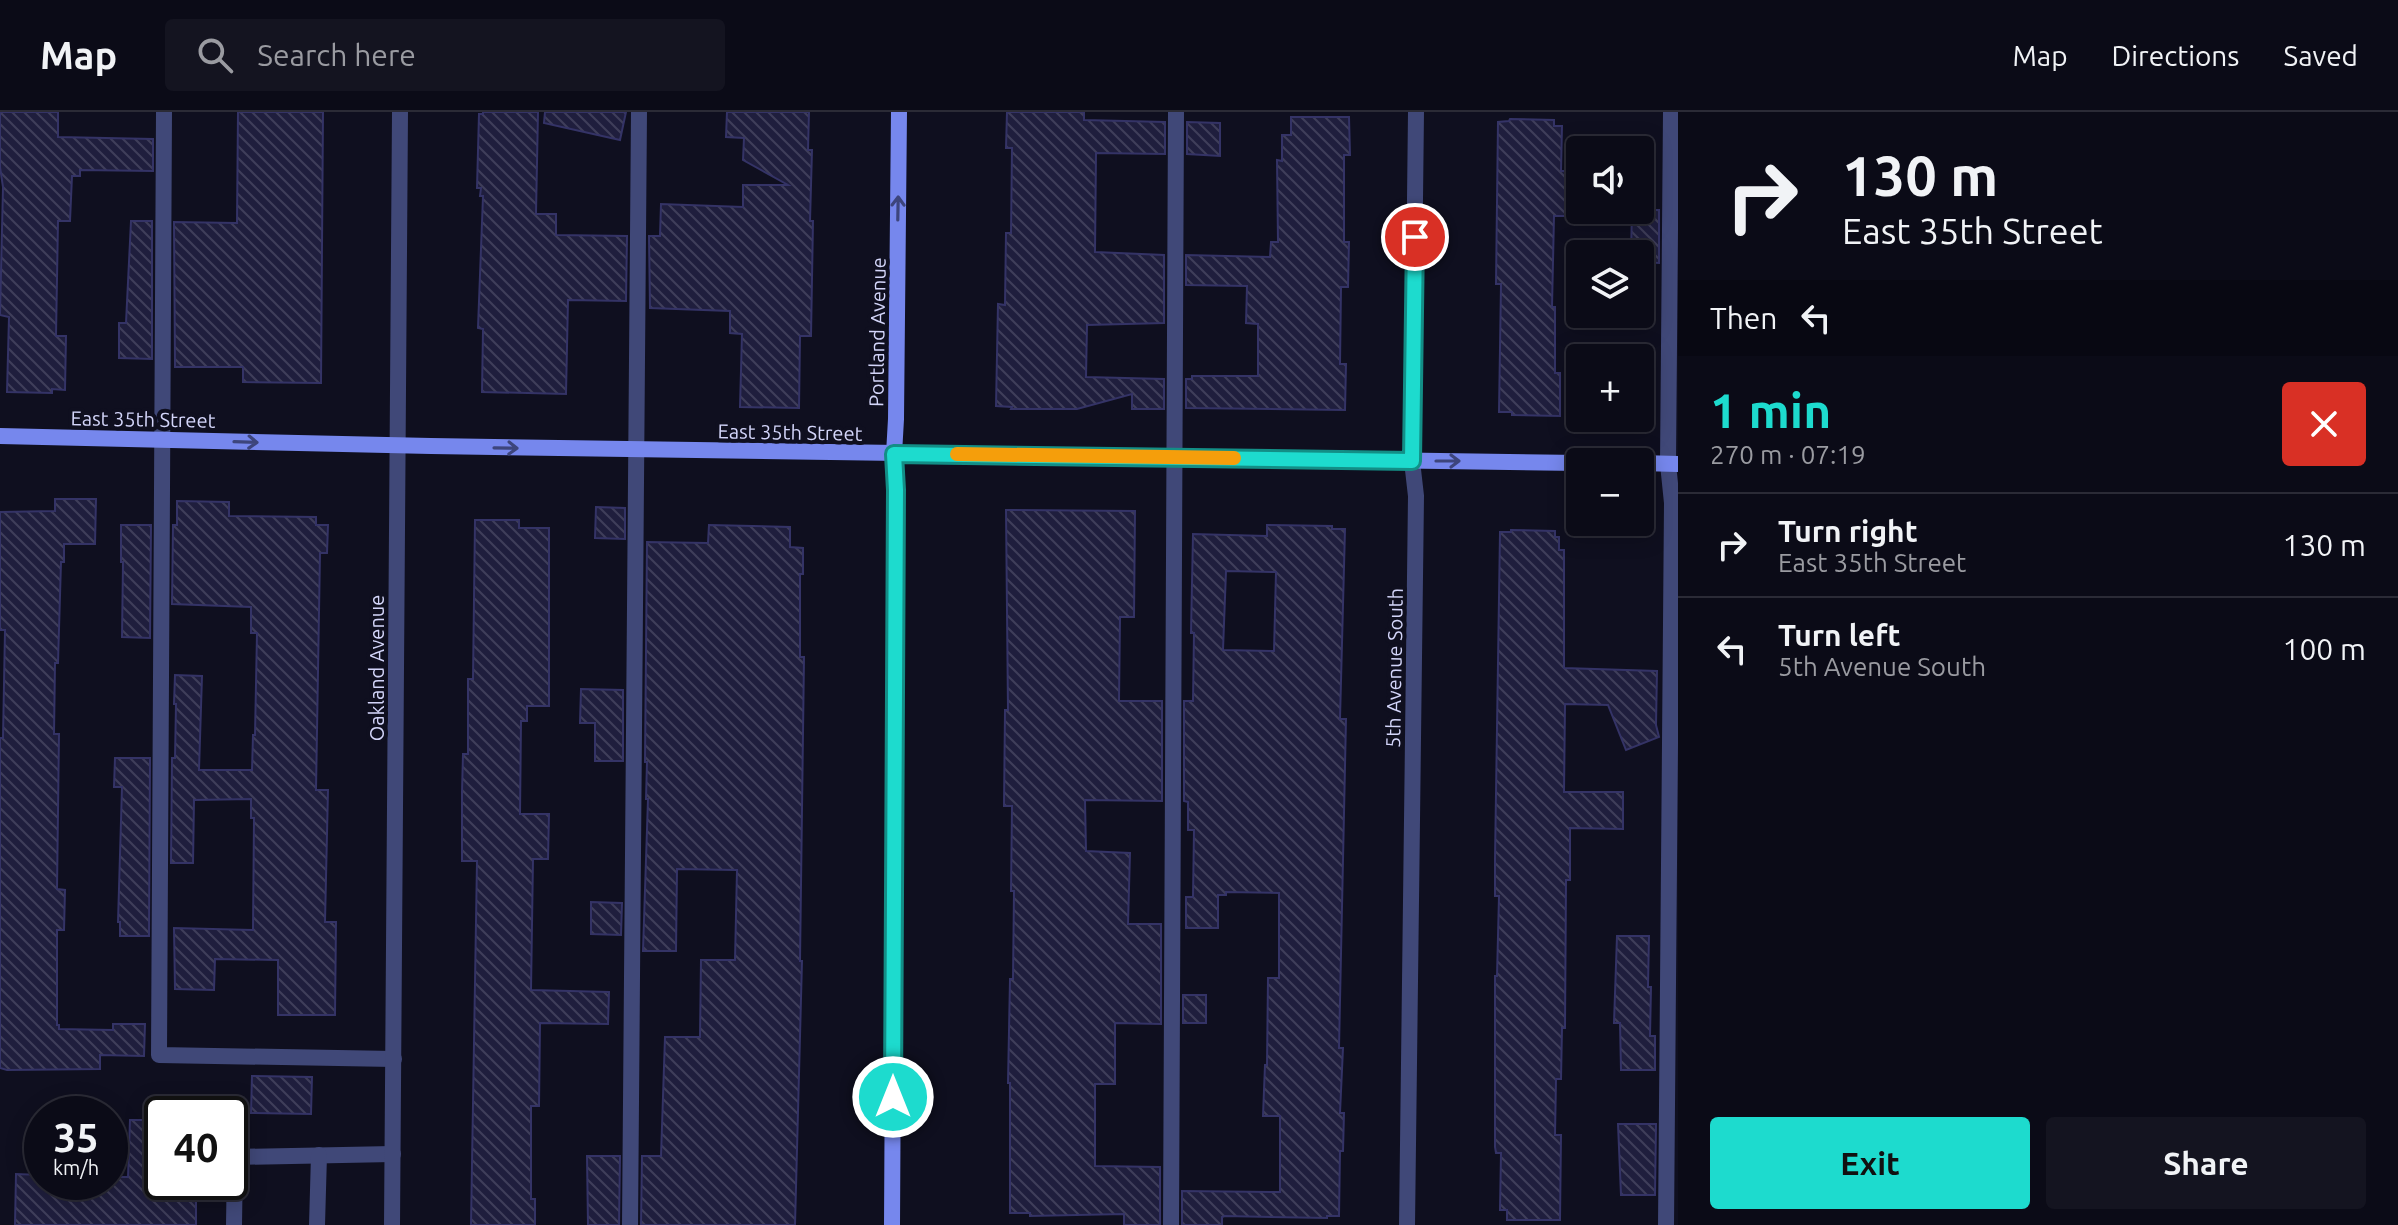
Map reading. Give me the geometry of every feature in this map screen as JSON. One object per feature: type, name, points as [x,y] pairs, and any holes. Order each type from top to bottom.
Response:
[{"type":"street","points":[[164,112],[159,1055],[394,1059]]},
{"type":"street","name":"Oakland Avenue","points":[[392,1225],[400,112]]},
{"type":"street","points":[[630,1225],[639,112]]},
{"type":"street","name":"Portland Avenue","points":[[892,1225],[894,454],[899,112]]},
{"type":"street","points":[[1171,1225],[1176,112]]},
{"type":"street","name":"5th Avenue South","points":[[1407,1225],[1416,496],[1412,461],[1416,112]]},
{"type":"street","points":[[1666,1225],[1673,464],[1671,112]]},
{"type":"street","name":"East 35th Street","points":[[0,436],[397,446],[1566,463]]},
{"type":"street","points":[[234,1225],[235,1157],[393,1154]]},
{"type":"street","points":[[317,1225],[319,1155]]},
{"type":"building","points":[[0,112],[58,112],[58,137],[153,139],[153,171],[80,170],[80,176],[72,176],[70,221],[58,221],[56,336],[66,336],[65,390],[52,389],[52,393],[7,392],[9,317],[0,315],[3,187]]},
{"type":"building","points":[[238,112],[323,112],[321,383],[243,382],[243,367],[175,367],[174,222],[237,223]]},
{"type":"building","points":[[538,112],[536,214],[556,214],[556,235],[627,236],[626,301],[568,300],[566,394],[482,392],[483,329],[478,328],[483,196],[480,196],[481,188],[477,188],[479,114]]},
{"type":"building","points":[[545,112],[626,112],[620,140],[544,123]]},
{"type":"building","points":[[727,112],[809,112],[808,150],[812,150],[810,221],[813,221],[811,336],[800,336],[799,408],[740,407],[742,334],[730,333],[730,311],[650,308],[649,236],[660,236],[661,204],[743,207],[743,185],[788,185],[743,160],[744,138],[726,137]]},
{"type":"building","points":[[1007,112],[1084,112],[1084,120],[1165,122],[1165,154],[1096,153],[1095,252],[1164,255],[1164,323],[1087,325],[1086,377],[1164,379],[1164,409],[1132,409],[1132,394],[1077,409],[1011,409],[996,406],[998,304],[1005,305],[1006,233],[1011,233],[1012,148],[1006,148]]},
{"type":"building","points":[[1291,117],[1349,117],[1350,155],[1344,155],[1344,242],[1349,242],[1348,287],[1341,287],[1340,364],[1346,364],[1345,410],[1186,408],[1186,379],[1192,379],[1192,376],[1258,376],[1258,324],[1246,323],[1247,286],[1186,285],[1186,255],[1270,257],[1271,242],[1278,242],[1277,160],[1282,161],[1282,135],[1291,135]]},
{"type":"building","points":[[1554,120],[1554,126],[1562,126],[1561,171],[1566,171],[1566,216],[1554,216],[1552,307],[1555,307],[1555,373],[1560,373],[1560,416],[1499,412],[1501,284],[1496,284],[1498,122]]},
{"type":"building","points":[[1187,122],[1220,123],[1220,156],[1187,154]]},
{"type":"building","points":[[1654,210],[1659,210],[1659,263],[1654,263],[1654,240],[1631,240],[1632,224],[1654,224]]},
{"type":"building","points":[[131,221],[152,221],[152,359],[119,358],[119,323],[126,323]]},
{"type":"building","points":[[55,499],[96,499],[95,544],[64,544],[64,562],[61,562],[54,734],[59,734],[57,889],[65,890],[64,930],[57,930],[57,1025],[59,1029],[113,1030],[113,1024],[145,1024],[144,1056],[100,1055],[100,1069],[7,1070],[0,1068],[0,738],[3,738],[5,630],[0,630],[0,512],[55,511]]},
{"type":"building","points":[[177,501],[229,502],[229,516],[316,517],[316,525],[328,525],[327,553],[320,553],[316,790],[328,790],[325,922],[336,922],[335,1015],[278,1015],[278,960],[215,959],[214,990],[175,989],[174,928],[253,930],[254,818],[251,818],[251,799],[194,800],[193,863],[171,863],[175,675],[202,676],[199,770],[252,770],[257,633],[251,633],[251,607],[172,604],[173,525],[177,525]]},
{"type":"building","points":[[596,507],[625,508],[625,539],[595,538]]},
{"type":"building","points":[[1006,510],[1135,511],[1134,617],[1120,617],[1119,701],[1162,701],[1162,801],[1085,800],[1086,851],[1130,853],[1128,924],[1161,924],[1161,1024],[1115,1023],[1115,1084],[1095,1084],[1095,1166],[1160,1167],[1160,1225],[1124,1225],[1124,1214],[1030,1216],[1030,1213],[1010,1213],[1008,1083],[1014,891],[1011,891],[1012,806],[1004,806],[1005,710],[1008,710]]},
{"type":"building","points":[[475,520],[519,520],[519,528],[549,528],[549,706],[527,706],[527,721],[521,721],[520,814],[549,814],[548,859],[533,859],[531,990],[609,992],[608,1024],[540,1023],[539,1106],[531,1106],[531,1199],[535,1199],[535,1225],[471,1225],[477,861],[462,861],[462,792],[463,754],[468,754],[468,679],[473,679]]},
{"type":"building","points":[[121,525],[151,525],[150,638],[122,637]]},
{"type":"building","points":[[709,525],[790,527],[790,547],[803,548],[803,574],[800,574],[800,657],[804,657],[802,961],[795,1225],[641,1225],[642,1156],[661,1156],[665,1037],[700,1037],[701,960],[735,960],[737,870],[677,869],[676,951],[643,951],[648,799],[645,762],[647,542],[708,543]]},
{"type":"building","points":[[1267,525],[1345,529],[1340,719],[1346,719],[1339,1048],[1343,1048],[1340,1113],[1344,1113],[1339,1216],[1225,1216],[1222,1217],[1222,1225],[1182,1225],[1182,1191],[1280,1192],[1280,1116],[1263,1116],[1268,978],[1279,978],[1279,893],[1226,892],[1226,895],[1218,895],[1218,928],[1186,928],[1186,897],[1193,897],[1194,830],[1188,830],[1188,802],[1184,801],[1184,701],[1193,701],[1193,534],[1267,536]],"holes":[[[1226,571],[1276,572],[1274,651],[1223,650]]]},
{"type":"building","points":[[1555,531],[1555,537],[1559,537],[1559,550],[1564,550],[1564,668],[1657,671],[1656,725],[1659,737],[1626,750],[1608,705],[1565,704],[1564,792],[1623,792],[1623,829],[1570,828],[1570,880],[1566,880],[1565,1028],[1562,1028],[1561,1079],[1556,1079],[1555,1135],[1561,1135],[1560,1220],[1507,1220],[1507,1210],[1500,1210],[1501,1153],[1496,1153],[1495,1147],[1500,532]]},
{"type":"building","points":[[581,689],[623,690],[623,761],[595,761],[595,723],[580,723]]},
{"type":"building","points":[[115,758],[150,758],[149,936],[120,936],[122,787],[114,787]]},
{"type":"building","points":[[591,902],[622,903],[621,935],[591,934]]},
{"type":"building","points":[[1617,936],[1649,936],[1650,1036],[1655,1036],[1655,1070],[1621,1070],[1620,1023],[1614,1023]]},
{"type":"building","points":[[1183,995],[1206,995],[1206,1023],[1183,1023]]},
{"type":"building","points":[[252,1076],[312,1077],[311,1114],[251,1113]]},
{"type":"building","points":[[130,1120],[144,1120],[144,1200],[196,1200],[196,1225],[15,1225],[16,1174],[24,1174],[24,1200],[128,1200]]},
{"type":"building","points":[[1618,1124],[1656,1124],[1655,1195],[1621,1195]]},
{"type":"building","points":[[587,1156],[620,1156],[619,1225],[588,1225]]},
{"type":"slow traffic","points":[[957,454],[1234,458]]},
{"type":"route","points":[[893,1097],[894,454],[1412,461],[1415,237]]}]
